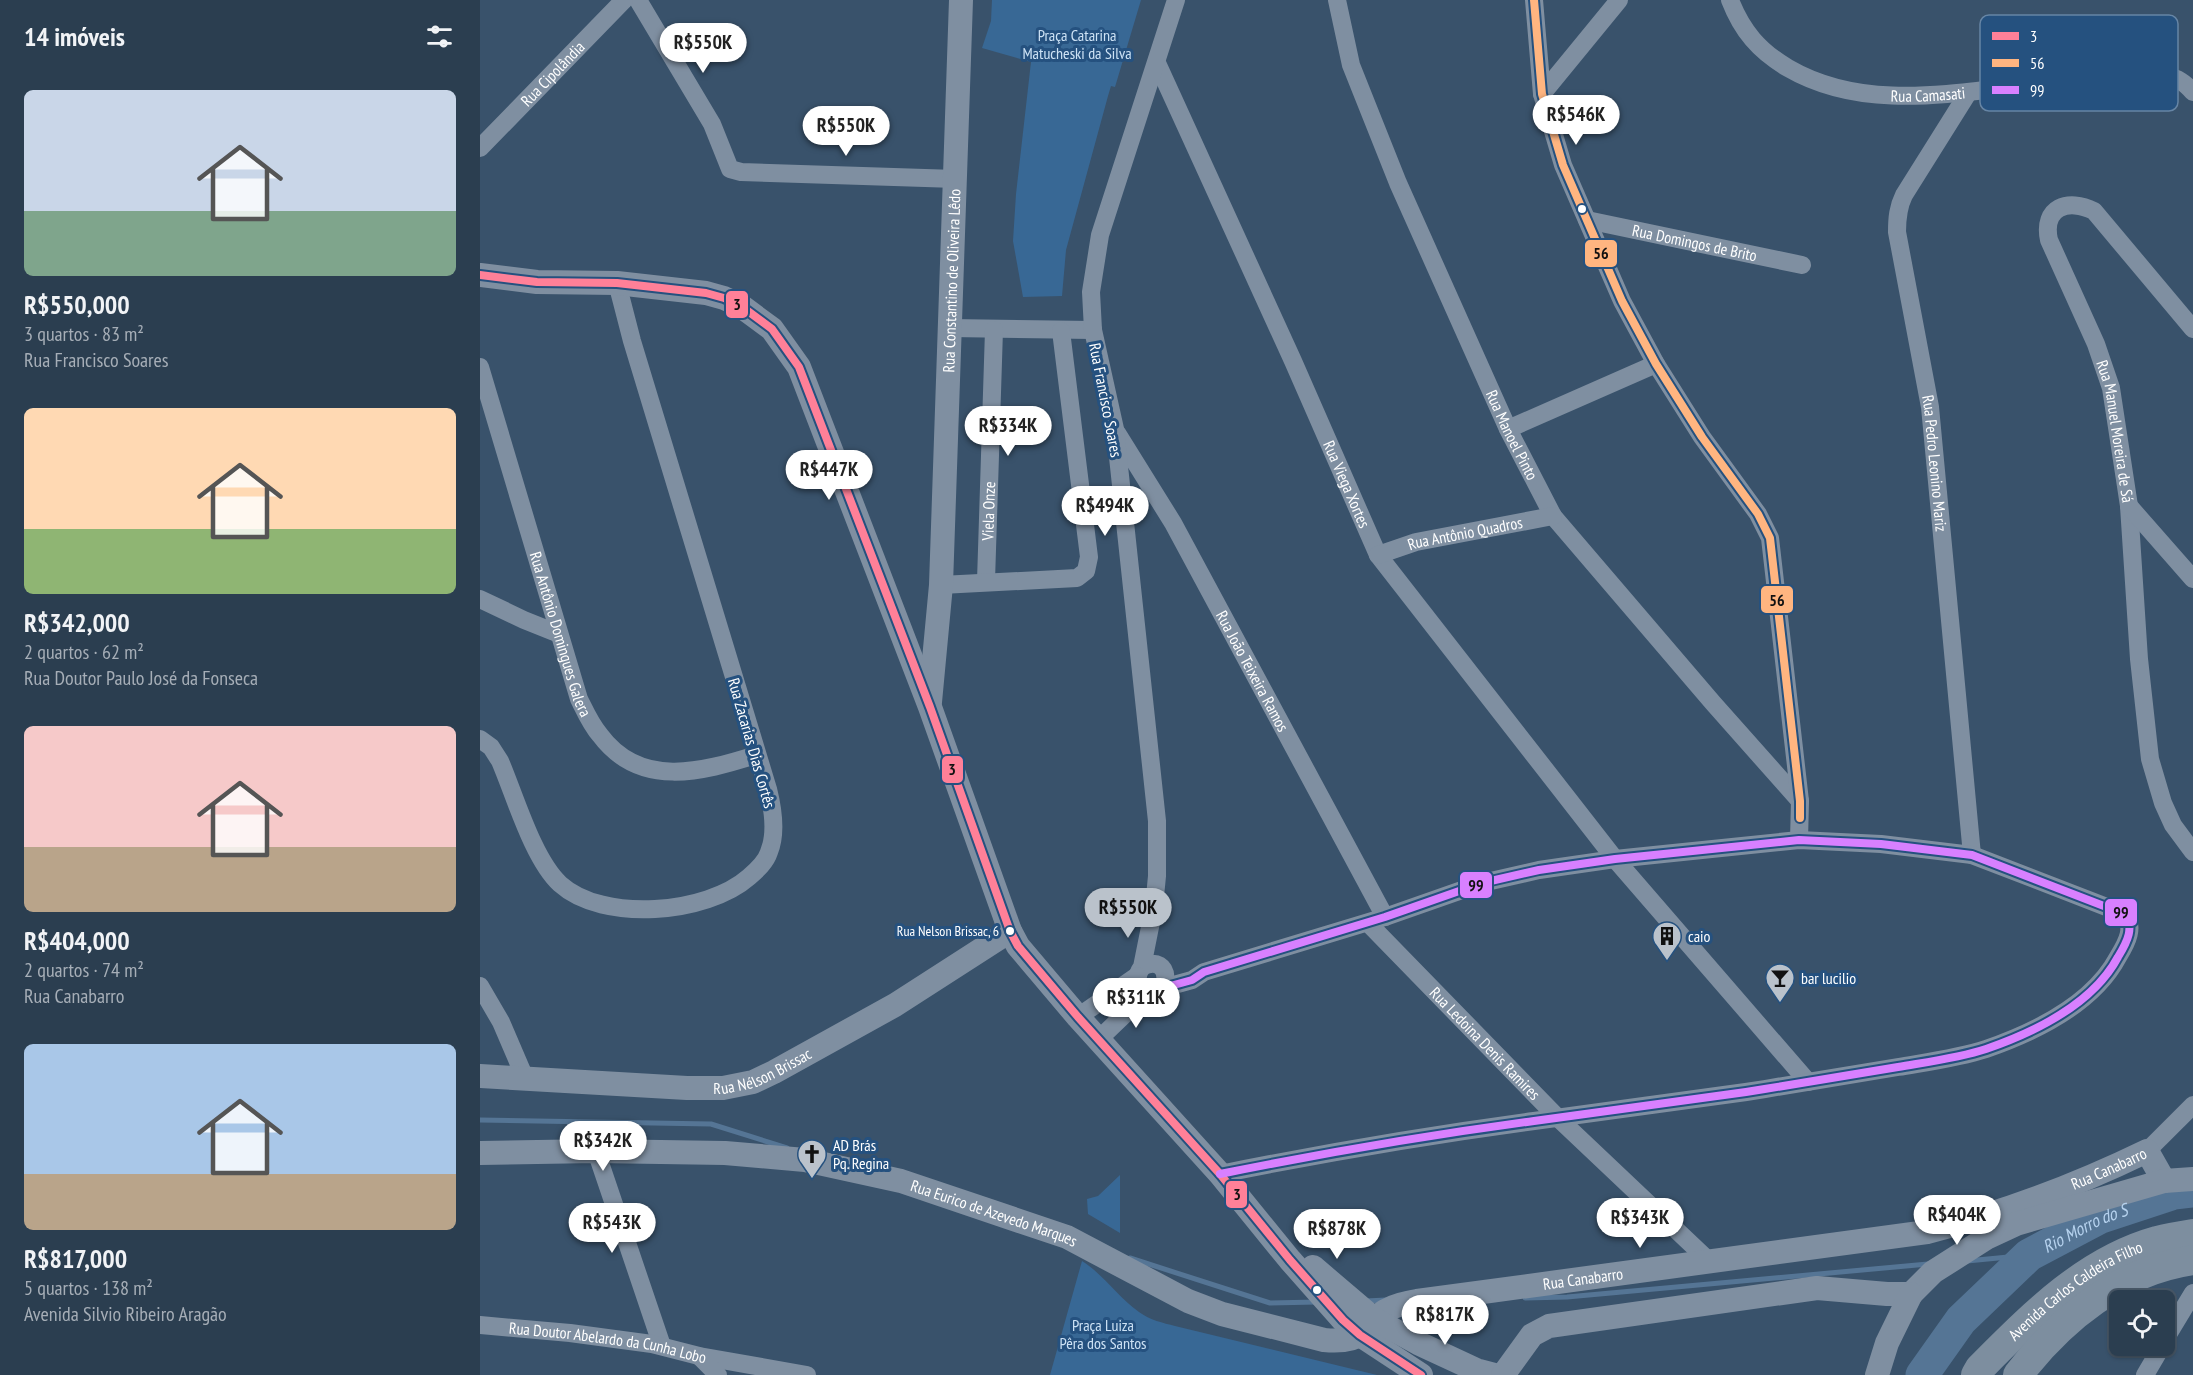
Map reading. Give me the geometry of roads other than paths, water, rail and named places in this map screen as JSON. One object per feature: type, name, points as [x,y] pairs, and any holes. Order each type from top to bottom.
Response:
[{"type":"main road","name":"Avenida Carlos Caldeira Filho","points":[[1976,1375],[1980,1368],[2032,1316],[2065,1288],[2115,1258],[2156,1241],[2193,1234]]},
{"type":"main road","name":"Avenida Carlos Caldeira Filho","points":[[2018,1375],[2036,1351],[2084,1306],[2122,1283],[2171,1263],[2193,1260]]},
{"type":"street","name":"Rua Cipolândia","points":[[480,148],[624,0]]},
{"type":"street","points":[[638,0],[712,124],[730,169],[741,172],[956,179]]},
{"type":"street","name":"Rua Constantino de Oliveira Lêdo","points":[[930,707],[941,585],[961,0]]},
{"type":"street","name":"Rua Francisco Soares","points":[[1140,972],[1152,918],[1157,876],[1157,821],[1114,429],[1093,330],[1091,292],[1100,235],[1176,0]]},
{"type":"street","name":"Rua Manoel Pinto","points":[[1337,0],[1351,65],[1398,183],[1508,429],[1553,516],[1800,801]]},
{"type":"street","points":[[1534,0],[1542,94],[1563,165],[1622,301],[1656,364],[1702,436],[1758,514],[1770,538],[1800,801],[1799,840]]},
{"type":"street","points":[[1542,94],[1619,0]]},
{"type":"street","name":"Rua Camasati","points":[[1730,0],[1738,19],[1748,34],[1772,59],[1799,75],[1830,87],[1853,93],[1880,96],[1980,92]]},
{"type":"street","name":"Rua Viega Xortes","points":[[1156,63],[1293,361],[1378,555],[1615,859],[1808,1082]]},
{"type":"street","name":"Rua Camasati","points":[[2178,79],[2193,92]]},
{"type":"street","name":"Rua Pedro Leonino Mariz","points":[[1968,93],[1904,195],[1899,205],[1897,232],[1930,407],[1972,855]]},
{"type":"street","name":"Rua Manuel Moreira de Sá","points":[[2193,329],[2094,211],[2084,206],[2069,205],[2057,209],[2050,215],[2047,223],[2049,240],[2096,344],[2111,388],[2129,506],[2139,659],[2150,759],[2163,803],[2173,825],[2193,852]]},
{"type":"street","name":"Rua Domingos de Brito","points":[[1587,220],[1802,265]]},
{"type":"street","points":[[480,275],[537,282],[617,283],[706,293],[741,306],[772,329],[799,367],[930,707],[1010,932],[1018,946],[1078,1017],[1220,1174],[1272,1237],[1302,1258],[1367,1327],[1422,1375],[1444,1367],[1485,1373]]},
{"type":"street","name":"Rua Zacarias Dias Cortês","points":[[480,739],[491,747],[500,761],[544,864],[560,884],[590,902],[662,909],[690,905],[716,897],[742,884],[764,862],[769,853],[772,836],[772,807],[632,341],[617,283]]},
{"type":"street","points":[[950,328],[1093,330]]},
{"type":"street","name":"Viela Onze","points":[[986,581],[994,330]]},
{"type":"street","points":[[941,585],[1077,578],[1088,566],[1088,545],[1061,331]]},
{"type":"street","points":[[1508,429],[1656,364]]},
{"type":"street","name":"Rua Antônio Domingues Galera","points":[[480,367],[579,699],[600,736],[620,755],[636,765],[669,772],[704,769],[756,755]]},
{"type":"street","name":"Rua João Teixeira Ramos","points":[[1114,429],[1173,523],[1377,920]]},
{"type":"street","points":[[2129,506],[2193,579]]},
{"type":"street","name":"Rua Antônio Quadros","points":[[1378,555],[1416,542],[1553,516]]},
{"type":"street","points":[[480,599],[560,634]]},
{"type":"street","points":[[1140,972],[1138,983],[1159,980],[1192,980],[1204,972],[1377,920],[1482,883],[1539,870],[1615,859],[1799,840],[1881,844],[1972,855],[2122,913],[2128,919],[2130,931],[2128,938],[2110,972],[2095,988],[2029,1032],[1984,1050],[1808,1082],[1319,1154],[1220,1174]]},
{"type":"street","name":"Rua Francisco Soares","points":[[1152,918],[1159,980]]},
{"type":"street","name":"Rua Ledoina Denis Ramires","points":[[1377,920],[1559,1119],[1708,1260]]},
{"type":"street","name":"Rua Nélson Brissac","points":[[480,1076],[723,1088],[753,1082],[900,1002],[1010,932]]},
{"type":"street","points":[[1078,1017],[1140,972],[1155,964],[1159,980]]},
{"type":"street","points":[[1099,1039],[1159,980]]},
{"type":"street","points":[[480,986],[501,1022],[525,1078]]},
{"type":"street","points":[[2147,1151],[2193,1104]]},
{"type":"street","points":[[596,1150],[662,1346]]},
{"type":"street","name":"Rua Eurico de Azevedo Marques","points":[[480,1153],[596,1150],[725,1153],[805,1160],[901,1181],[1067,1237],[1188,1301],[1222,1314],[1324,1340],[1344,1340],[1367,1327]]},
{"type":"street","name":"Rua Canabarro","points":[[1367,1327],[1386,1310],[1399,1304],[1708,1260],[1927,1232],[1971,1221],[2087,1179],[2147,1151],[2164,1181],[2016,1224],[1988,1237],[1933,1272],[1911,1294],[1887,1343],[1877,1375]]},
{"type":"street","points":[[2164,1181],[2193,1179]]},
{"type":"street","points":[[1927,1232],[1932,1238],[1937,1253],[1933,1272]]},
{"type":"street","points":[[1503,1375],[1532,1335],[1549,1326],[1799,1290],[1827,1288],[1911,1294]]},
{"type":"street","points":[[2175,1323],[2193,1293]]},
{"type":"street","name":"Rua Doutor Abelardo da Cunha Lobo","points":[[480,1325],[570,1333],[662,1346],[699,1356],[807,1375]]},
{"type":"street","points":[[1367,1327],[1418,1343],[1485,1373]]},
{"type":"street","points":[[699,1356],[718,1375]]},
{"type":"street","points":[[2145,1375],[2156,1356]]},
{"type":"waterway","points":[[480,1120],[711,1124],[787,1148]]},
{"type":"waterway","name":"Rio Morro do S","points":[[1922,1375],[1961,1320],[2029,1255],[2101,1217],[2174,1193],[2193,1191]]},
{"type":"waterway","points":[[1967,1261],[2029,1255]]},
{"type":"waterway","points":[[1130,1258],[1270,1303],[1317,1302]]},
{"type":"waterway","points":[[1525,1298],[1567,1297],[1928,1264]]},
{"type":"waterway","points":[[1366,1301],[1386,1300]]},
{"type":"place","name":"Rua Nelson Brissac, 6","points":[[1010,931]]},
{"type":"place","name":"caio","points":[[1667,962]]},
{"type":"place","name":"bar lucilio","points":[[1780,1004]]},
{"type":"place","name":"AD Brás Pq. Regina","points":[[812,1180]]},
{"type":"park label","name":"Praça Catarina Matucheski da Silva","points":[[1077,44]]},
{"type":"park label","name":"Praça Luiza Pêra dos Santos","points":[[1103,1334]]}]
